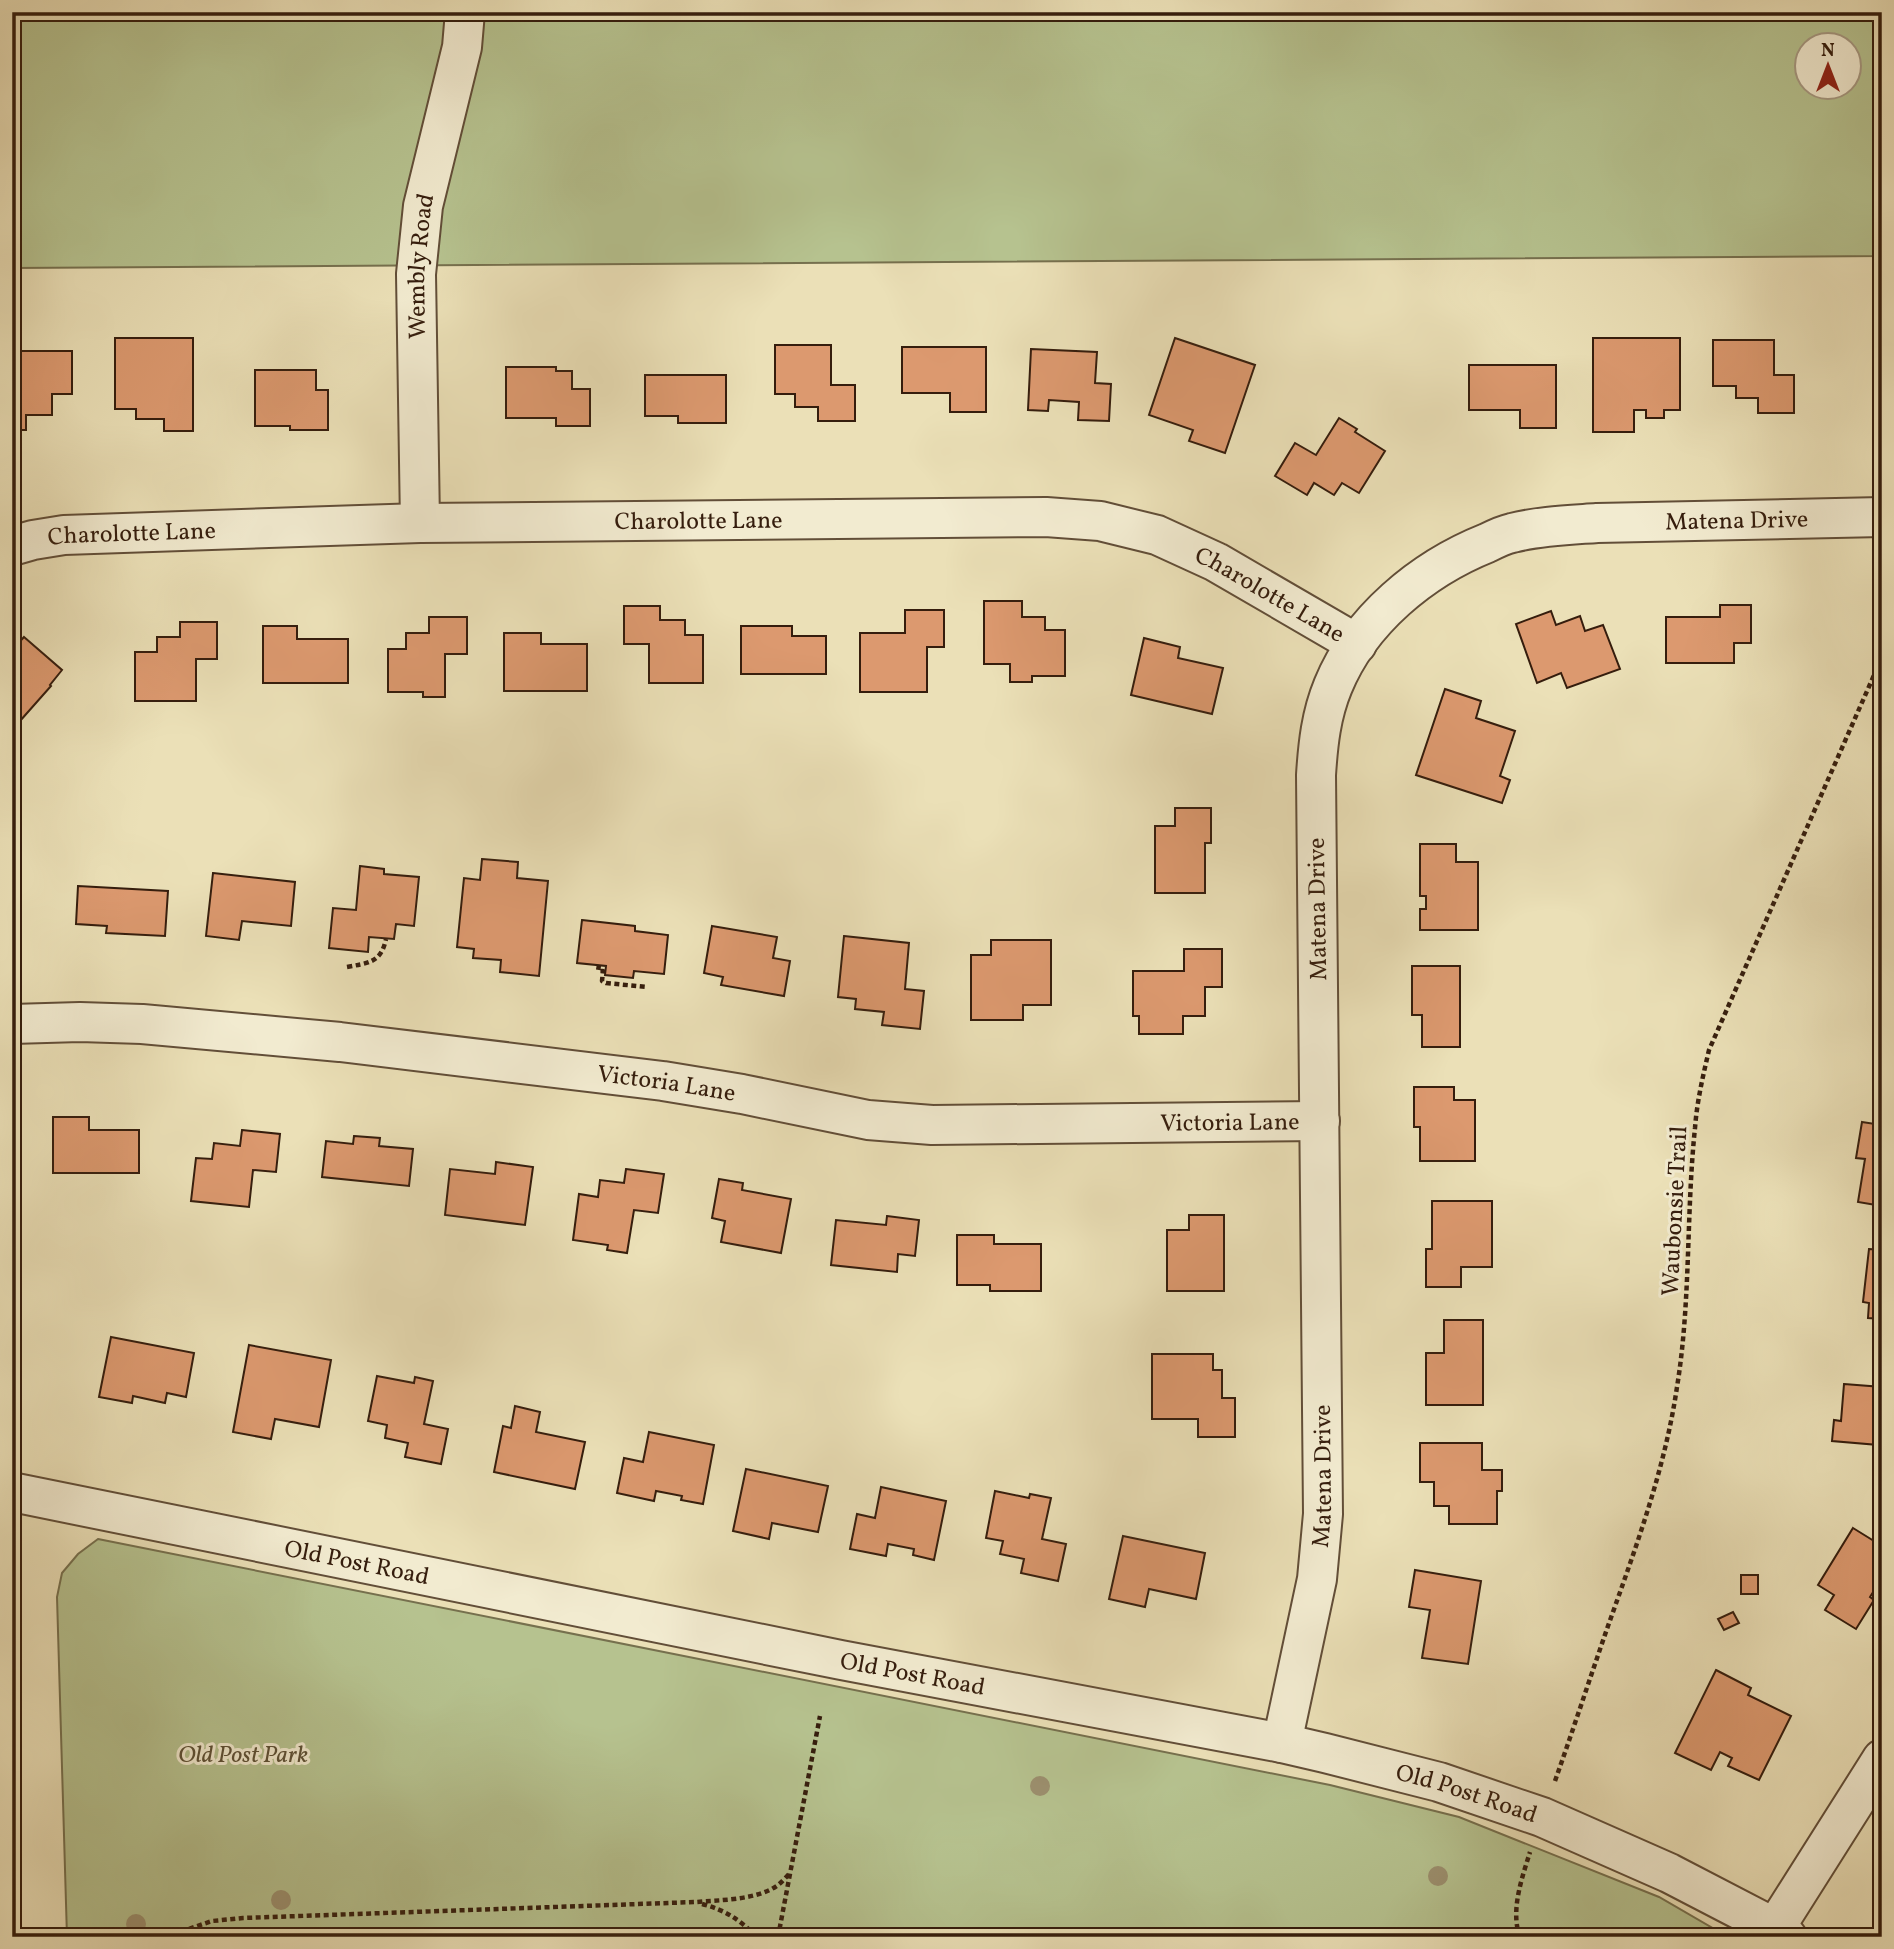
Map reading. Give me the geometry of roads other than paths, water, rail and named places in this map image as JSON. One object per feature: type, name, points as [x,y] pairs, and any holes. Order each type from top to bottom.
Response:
[{"type":"street","name":"Wembly Road","points":[[420,523],[416,274],[423,206],[462,47],[465,12]]},
{"type":"street","name":"Charolotte Lane","points":[[12,546],[64,535],[420,523],[1046,517],[1100,521],[1157,535],[1204,557],[1357,644]]},
{"type":"street","name":"Matena Drive","points":[[1282,1743],[1317,1579],[1323,1514],[1316,775],[1320,731],[1334,685],[1357,644],[1390,605],[1422,578],[1469,550],[1510,533],[1597,523],[1882,517]]},
{"type":"street","name":"Victoria Lane","points":[[12,1024],[142,1024],[340,1042],[663,1080],[868,1120],[932,1125],[1320,1121]]},
{"type":"street","name":"Old Post Road","points":[[12,1492],[841,1660],[1282,1743],[1439,1782],[1542,1817],[1669,1873],[1781,1932]]},
{"type":"street","points":[[1781,1932],[1882,1759]]},
{"type":"park label","name":"Old Post Park","points":[[243,1754]]}]
